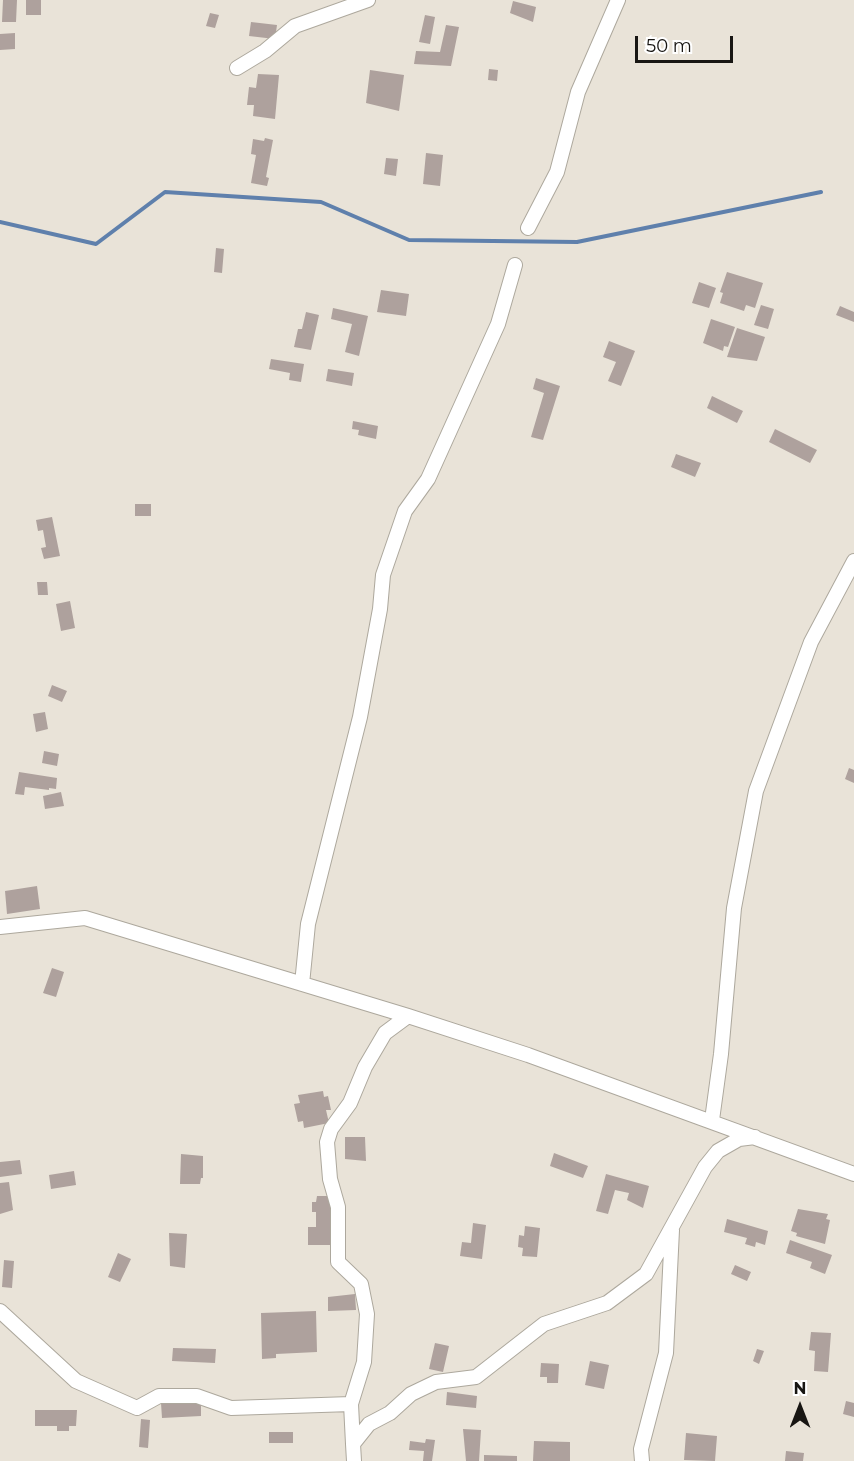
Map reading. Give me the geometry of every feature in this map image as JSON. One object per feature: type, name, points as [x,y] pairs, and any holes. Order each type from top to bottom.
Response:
[{"type":"street","points":[[237,68],[265,51],[294,26],[368,0]]},
{"type":"street","points":[[528,228],[557,172],[578,92],[618,0]]},
{"type":"street","points":[[302,984],[308,924],[360,717],[380,609],[382,575],[405,511],[433,470],[451,433],[459,405],[498,324],[515,265]]},
{"type":"street","points":[[712,1120],[721,1054],[734,908],[756,791],[811,642],[854,561]]},
{"type":"street","points":[[0,927],[85,918],[408,1016],[712,1120],[854,1174]]},
{"type":"street","points":[[354,1461],[351,1404],[364,1362],[367,1314],[361,1284],[338,1262],[338,1207],[330,1179],[327,1142],[331,1129],[350,1103],[365,1067],[385,1034],[408,1016]]},
{"type":"street","points":[[353,1444],[369,1424],[390,1413],[411,1394],[436,1382],[476,1377],[544,1324],[607,1304],[646,1274],[705,1167],[718,1151],[739,1139],[756,1137]]},
{"type":"street","points":[[642,1461],[640,1449],[666,1353],[672,1227]]},
{"type":"street","points":[[0,1311],[76,1381],[137,1408],[159,1396],[197,1396],[231,1408],[351,1404]]},
{"type":"building","points":[[3,0],[17,0],[16,22],[2,22]]},
{"type":"building","points":[[26,0],[41,0],[41,15],[26,15]]},
{"type":"building","points":[[513,1],[536,7],[533,22],[510,13]]},
{"type":"building","points":[[210,13],[219,15],[215,28],[206,26]]},
{"type":"building","points":[[425,15],[435,17],[430,44],[419,42]]},
{"type":"building","points":[[251,22],[277,25],[275,39],[249,36]]},
{"type":"building","points":[[446,25],[459,27],[451,66],[414,64],[416,51],[440,52]]},
{"type":"building","points":[[15,33],[15,49],[0,50],[0,34]]},
{"type":"building","points":[[489,69],[498,70],[497,81],[488,80]]},
{"type":"building","points":[[370,70],[404,75],[399,111],[366,103]]},
{"type":"building","points":[[258,74],[279,75],[275,119],[253,116],[254,105],[247,105],[249,87],[256,88]]},
{"type":"building","points":[[265,138],[273,140],[266,177],[269,178],[267,186],[251,183],[256,155],[251,154],[253,139],[264,141]]},
{"type":"building","points":[[426,153],[443,155],[440,186],[423,184]]},
{"type":"building","points":[[386,158],[398,159],[396,176],[384,174]]},
{"type":"building","points":[[216,248],[224,249],[222,273],[214,272]]},
{"type":"building","points":[[727,272],[763,283],[755,308],[746,305],[744,311],[720,303],[723,293],[720,292]]},
{"type":"building","points":[[699,282],[716,288],[709,308],[692,303]]},
{"type":"building","points":[[381,290],[409,294],[406,316],[377,312]]},
{"type":"building","points":[[761,305],[774,309],[768,329],[754,325]]},
{"type":"building","points":[[840,306],[854,312],[854,322],[836,315]]},
{"type":"building","points":[[333,308],[368,316],[359,356],[345,352],[352,324],[331,319]]},
{"type":"building","points":[[306,312],[319,315],[311,350],[294,347],[298,329],[302,329]]},
{"type":"building","points":[[711,319],[735,327],[728,347],[724,346],[723,351],[703,343]]},
{"type":"building","points":[[737,328],[765,337],[757,361],[727,357]]},
{"type":"building","points":[[609,341],[635,351],[621,386],[608,381],[616,362],[603,357]]},
{"type":"building","points":[[271,359],[304,364],[301,382],[289,380],[290,373],[269,369]]},
{"type":"building","points":[[328,369],[354,373],[352,386],[326,381]]},
{"type":"building","points":[[536,378],[560,386],[543,440],[531,437],[544,393],[533,389]]},
{"type":"building","points":[[712,396],[743,411],[737,423],[707,408]]},
{"type":"building","points":[[353,421],[378,426],[376,439],[358,435],[359,430],[352,429]]},
{"type":"building","points":[[775,429],[817,450],[810,463],[769,442]]},
{"type":"building","points":[[676,454],[701,463],[695,477],[671,467]]},
{"type":"building","points":[[135,504],[151,504],[151,516],[135,516]]},
{"type":"building","points":[[52,517],[60,556],[44,559],[41,548],[46,547],[43,530],[38,531],[36,520]]},
{"type":"building","points":[[37,582],[47,582],[48,595],[38,595]]},
{"type":"building","points":[[70,601],[75,628],[61,631],[56,604]]},
{"type":"building","points":[[52,685],[67,691],[62,702],[48,696]]},
{"type":"building","points":[[45,712],[48,729],[36,732],[33,714]]},
{"type":"building","points":[[44,751],[59,754],[57,766],[42,763]]},
{"type":"building","points":[[849,768],[854,770],[854,783],[845,779]]},
{"type":"building","points":[[19,772],[57,778],[56,789],[25,787],[24,795],[15,794]]},
{"type":"building","points":[[61,792],[64,806],[45,809],[43,796]]},
{"type":"building","points":[[37,886],[40,909],[7,914],[5,891]]},
{"type":"building","points":[[52,968],[64,972],[56,997],[43,993]]},
{"type":"building","points":[[323,1091],[324,1097],[328,1096],[331,1110],[326,1110],[329,1123],[304,1128],[303,1121],[298,1122],[294,1104],[300,1103],[298,1095]]},
{"type":"building","points":[[345,1137],[365,1137],[366,1161],[345,1159]]},
{"type":"building","points":[[554,1153],[588,1166],[583,1178],[550,1166]]},
{"type":"building","points":[[181,1154],[203,1156],[203,1178],[200,1184],[180,1184]]},
{"type":"building","points":[[20,1160],[22,1174],[0,1177],[0,1162]]},
{"type":"building","points":[[74,1171],[76,1185],[51,1189],[49,1175]]},
{"type":"building","points":[[606,1174],[649,1186],[643,1208],[627,1200],[629,1193],[615,1190],[608,1214],[596,1211]]},
{"type":"building","points":[[9,1182],[13,1210],[0,1214],[0,1183]]},
{"type":"building","points":[[317,1196],[333,1196],[333,1245],[308,1245],[308,1227],[316,1227],[316,1212],[312,1212],[312,1202],[316,1202]]},
{"type":"building","points":[[798,1209],[828,1214],[826,1219],[830,1220],[825,1244],[796,1236],[797,1233],[791,1231]]},
{"type":"building","points":[[727,1219],[768,1231],[765,1245],[756,1242],[755,1247],[745,1244],[747,1238],[724,1232]]},
{"type":"building","points":[[473,1223],[486,1225],[482,1259],[460,1256],[462,1242],[471,1243]]},
{"type":"building","points":[[525,1226],[540,1228],[537,1257],[522,1256],[523,1248],[518,1247],[519,1235],[524,1236]]},
{"type":"building","points":[[169,1233],[187,1234],[185,1268],[170,1266]]},
{"type":"building","points":[[790,1240],[832,1255],[825,1274],[810,1268],[812,1262],[786,1253]]},
{"type":"building","points":[[118,1253],[131,1259],[120,1282],[108,1277]]},
{"type":"building","points":[[4,1260],[14,1261],[12,1288],[2,1287]]},
{"type":"building","points":[[735,1265],[751,1272],[747,1281],[731,1274]]},
{"type":"building","points":[[355,1294],[356,1310],[328,1311],[328,1297]]},
{"type":"building","points":[[316,1311],[317,1352],[276,1354],[276,1358],[262,1359],[261,1313]]},
{"type":"building","points":[[811,1332],[831,1333],[828,1372],[814,1371],[815,1351],[809,1350]]},
{"type":"building","points":[[435,1343],[449,1346],[443,1372],[429,1369]]},
{"type":"building","points":[[173,1348],[216,1349],[215,1363],[172,1361]]},
{"type":"building","points":[[757,1349],[764,1351],[759,1364],[753,1361]]},
{"type":"building","points":[[590,1361],[609,1365],[604,1389],[585,1385]]},
{"type":"building","points":[[541,1363],[559,1364],[558,1383],[547,1383],[547,1377],[540,1377]]},
{"type":"building","points":[[447,1392],[477,1396],[476,1408],[446,1405]]},
{"type":"building","points":[[846,1401],[854,1403],[854,1417],[843,1414]]},
{"type":"building","points":[[201,1402],[201,1416],[162,1418],[161,1403]]},
{"type":"building","points":[[35,1410],[77,1410],[76,1426],[69,1426],[69,1431],[57,1431],[57,1426],[35,1426]]},
{"type":"building","points":[[141,1419],[150,1420],[148,1448],[139,1447]]},
{"type":"building","points":[[463,1429],[481,1430],[479,1461],[466,1461]]},
{"type":"building","points":[[269,1432],[293,1432],[293,1443],[269,1443]]},
{"type":"building","points":[[686,1433],[717,1436],[715,1461],[684,1460]]},
{"type":"building","points":[[426,1439],[435,1440],[432,1461],[423,1461],[424,1451],[409,1450],[410,1441],[425,1443]]},
{"type":"building","points":[[534,1441],[570,1442],[570,1461],[533,1461]]},
{"type":"building","points":[[786,1451],[804,1453],[803,1461],[785,1461]]},
{"type":"building","points":[[484,1455],[517,1456],[517,1461],[484,1461]]},
{"type":"waterway","points":[[0,222],[96,244],[165,192],[321,202],[409,240],[577,242],[821,192]]}]
